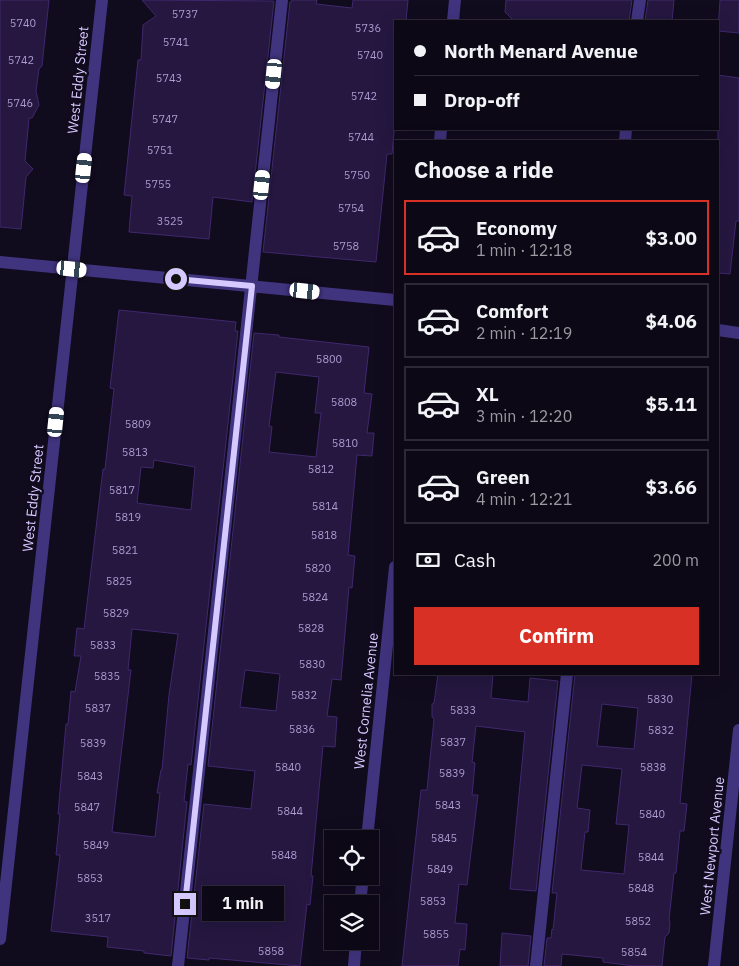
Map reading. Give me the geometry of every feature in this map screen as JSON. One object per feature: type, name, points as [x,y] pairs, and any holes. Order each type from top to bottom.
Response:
[{"type":"street","name":"West Eddy Street","points":[[0,939],[102,0]]},
{"type":"street","points":[[178,966],[282,0]]},
{"type":"street","points":[[453,20],[455,0]]},
{"type":"street","points":[[637,20],[640,0]]},
{"type":"street","points":[[0,262],[394,300]]},
{"type":"street","points":[[719,330],[739,332]]},
{"type":"street","name":"West Cornelia Avenue","points":[[368,830],[394,577]]},
{"type":"street","points":[[536,966],[567,675]]},
{"type":"street","name":"West Newport Avenue","points":[[714,966],[739,730]]},
{"type":"street","points":[[354,966],[355,950]]},
{"type":"building","points":[[0,0],[49,0],[42,66],[39,69],[36,91],[39,105],[32,118],[29,118],[25,161],[33,169],[26,177],[21,229],[0,227]]},
{"type":"building","points":[[142,0],[274,1],[252,202],[213,197],[209,239],[129,232],[132,196],[124,195],[138,60],[141,60],[143,25],[156,16]]},
{"type":"building","points":[[292,0],[317,0],[316,4],[352,8],[353,0],[408,0],[406,20],[394,20],[394,130],[392,154],[387,154],[376,262],[263,252]]},
{"type":"building","points":[[506,0],[632,0],[629,20],[513,20],[505,12]]},
{"type":"building","points":[[648,0],[674,0],[672,20],[645,20]]},
{"type":"building","points":[[720,0],[739,0],[739,33],[719,31]]},
{"type":"building","points":[[719,75],[739,78],[739,221],[736,221],[730,274],[719,273]]},
{"type":"building","points":[[119,310],[236,322],[235,331],[238,331],[191,765],[188,764],[184,801],[187,802],[171,956],[107,947],[108,937],[51,931],[60,855],[56,855],[66,724],[68,724],[71,691],[75,692],[81,656],[74,656],[77,628],[84,629],[114,389],[110,388]],"holes":[[[154,460],[195,467],[191,510],[137,503],[141,467],[153,468]],[[132,629],[178,634],[169,695],[162,770],[157,793],[160,793],[155,837],[112,832],[131,670],[128,670]]]},
{"type":"building","points":[[254,333],[369,347],[364,393],[372,394],[367,433],[374,433],[372,456],[357,455],[348,555],[355,556],[352,588],[349,587],[341,680],[332,679],[327,716],[337,717],[335,747],[323,746],[310,905],[307,904],[300,966],[209,958],[209,960],[187,958],[204,804],[251,809],[255,771],[208,766]],"holes":[[[276,372],[319,377],[315,413],[321,413],[316,457],[269,452],[272,427],[269,426]],[[245,670],[280,674],[276,711],[240,707]]]},
{"type":"building","points":[[438,675],[493,675],[491,698],[528,702],[530,678],[558,681],[536,891],[510,889],[525,732],[476,726],[472,762],[475,763],[472,795],[478,795],[467,885],[459,884],[455,923],[467,924],[465,950],[460,949],[458,966],[402,966],[421,790],[427,790],[434,719],[432,717],[432,704],[434,703]]},
{"type":"building","points":[[575,675],[692,675],[680,803],[687,804],[684,831],[680,831],[669,933],[665,937],[662,966],[634,966],[603,962],[603,958],[562,954],[561,966],[544,966],[547,938],[551,938],[553,930],[557,893],[552,893]],"holes":[[[602,704],[638,708],[634,749],[597,746]],[[582,765],[622,769],[616,824],[629,825],[624,874],[581,870],[585,832],[588,832],[590,810],[577,808]]]},
{"type":"building","points":[[502,933],[531,936],[528,966],[500,966]]},
{"type":"route","points":[[176,279],[252,286],[185,904]]}]
